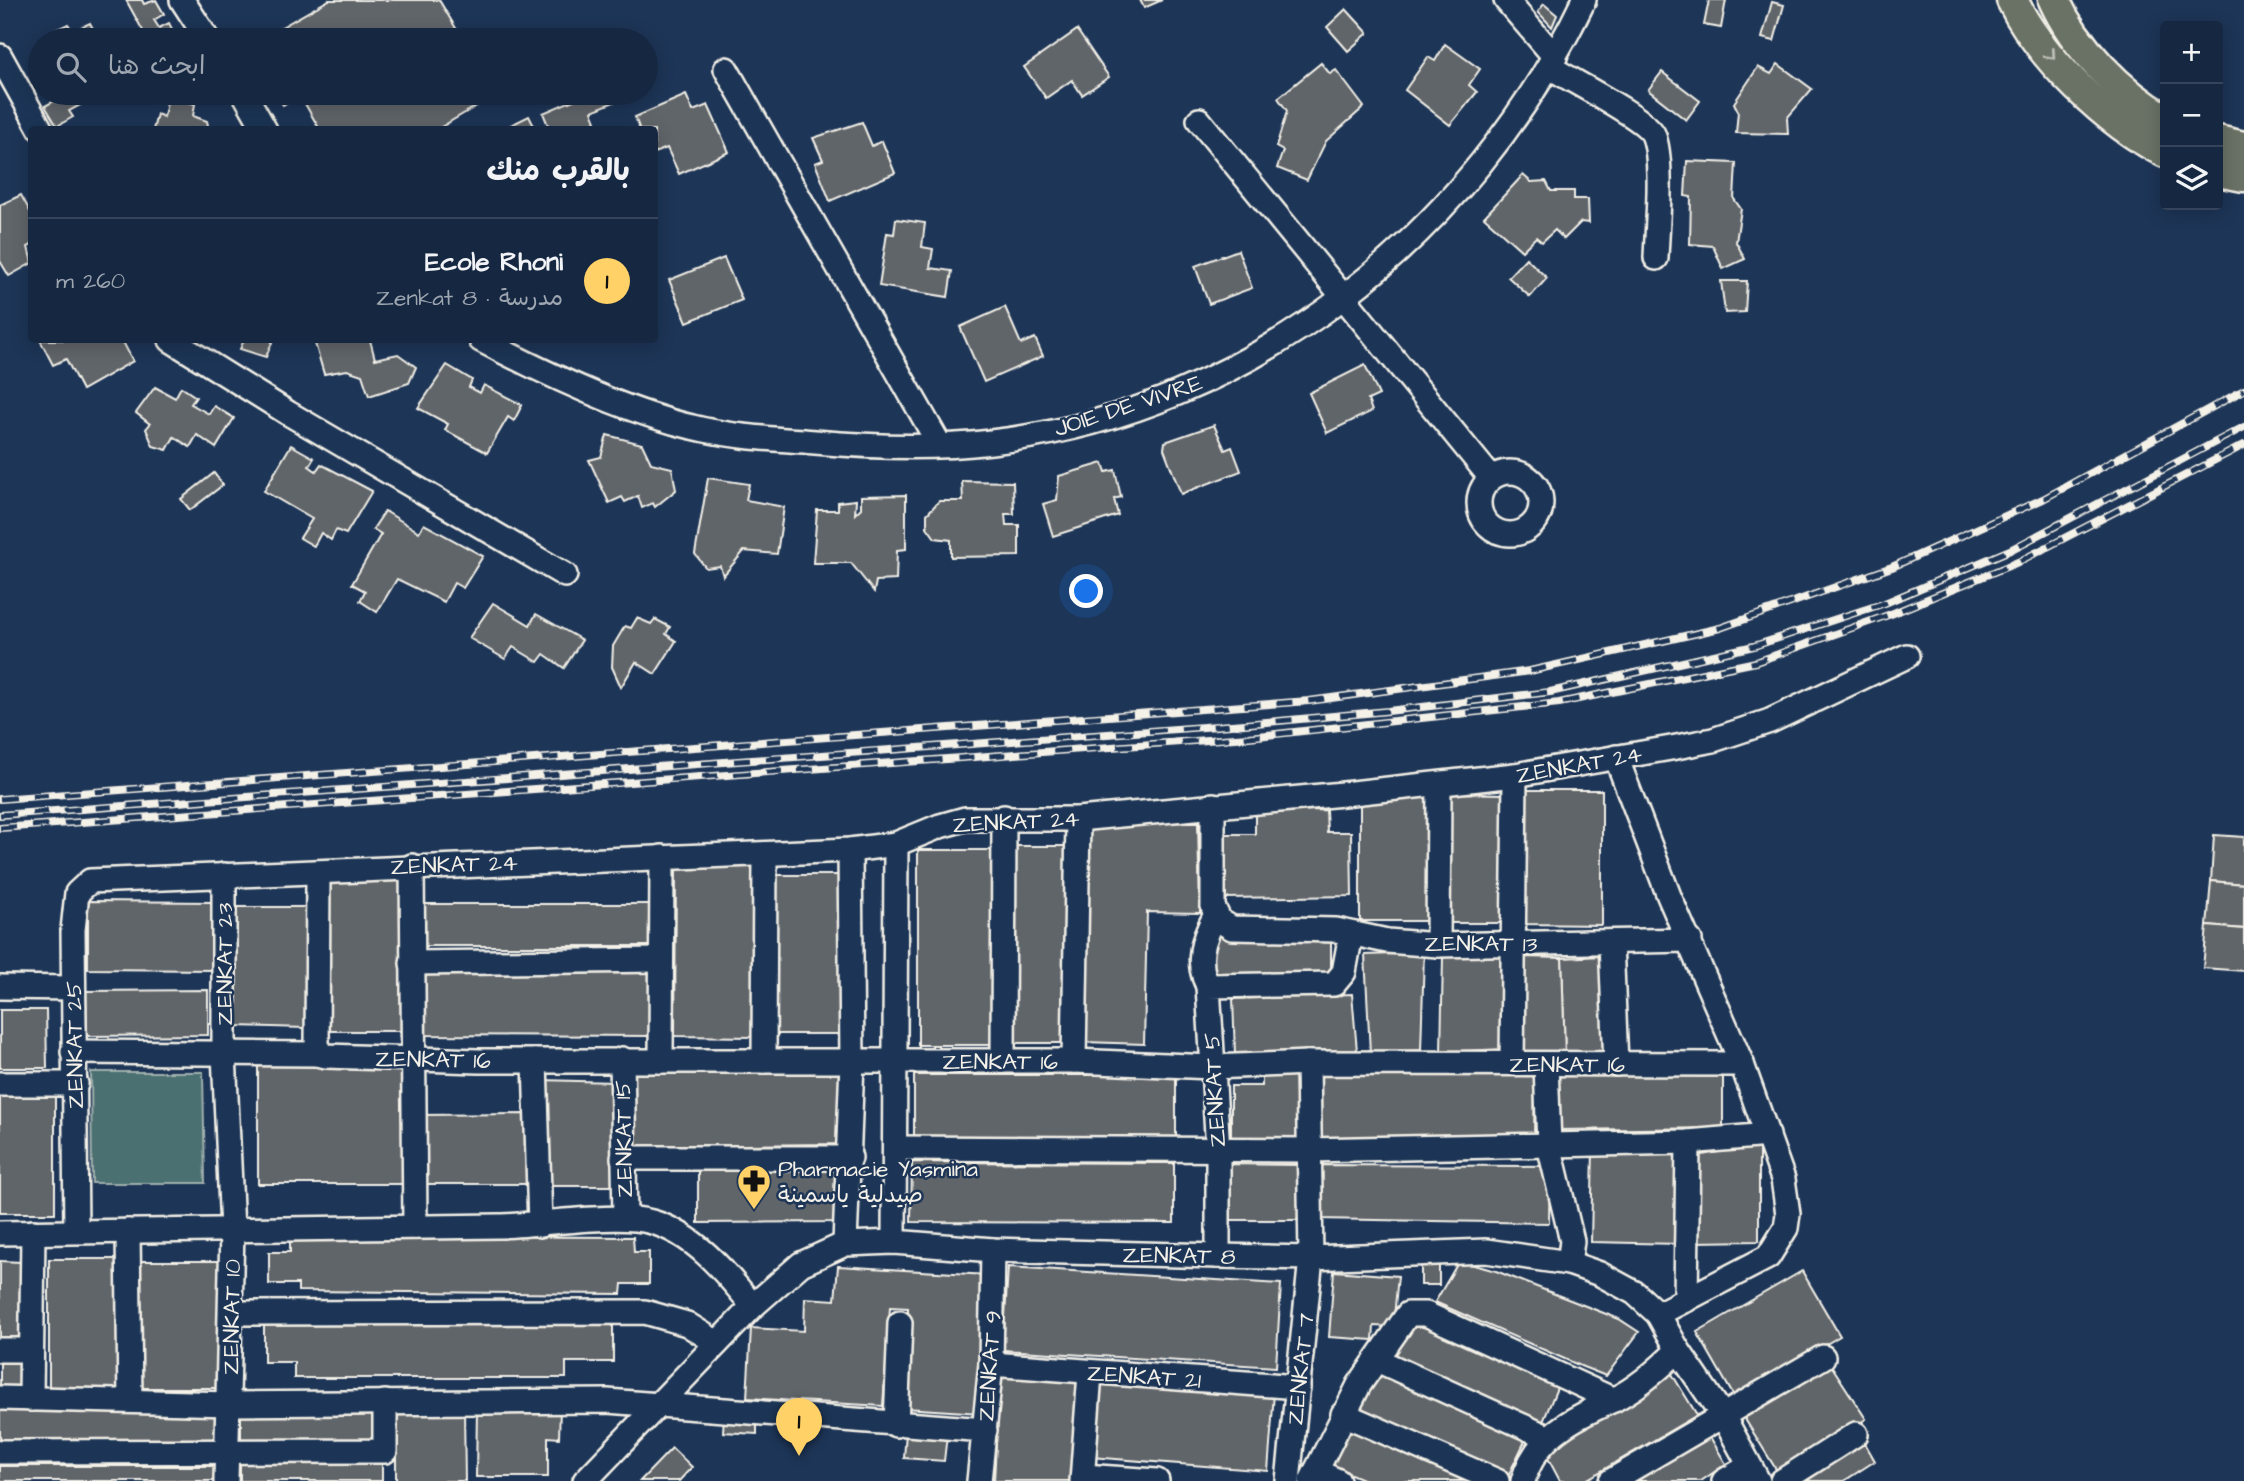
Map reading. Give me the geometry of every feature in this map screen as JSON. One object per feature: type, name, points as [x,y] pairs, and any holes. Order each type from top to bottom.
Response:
[{"type":"main road","points":[[2012,0],[2025,27],[2086,95],[2139,139],[2160,150]]},
{"type":"main road","points":[[2054,0],[2070,29],[2111,77],[2138,101],[2160,116]]},
{"type":"main road","points":[[2223,142],[2244,146]]},
{"type":"main road","points":[[2223,172],[2244,176]]},
{"type":"street","points":[[182,0],[200,28]]},
{"type":"street","points":[[1506,0],[1552,62],[1634,116],[1653,133],[1657,151],[1656,258]]},
{"type":"street","name":"JOIE DE VIVRE","points":[[487,343],[559,378],[695,428],[859,446],[991,442],[1083,424],[1198,383],[1261,352],[1344,296],[1389,261],[1446,206],[1495,148],[1552,62],[1584,0]]},
{"type":"street","points":[[0,56],[39,126]]},
{"type":"street","points":[[726,69],[939,444]]},
{"type":"street","points":[[251,105],[263,126]]},
{"type":"street","points":[[1199,120],[1492,478]]},
{"type":"street","points":[[176,343],[288,413],[565,575]]},
{"type":"street","name":"ZENKAT 24","points":[[106,879],[318,873],[412,866],[850,850],[896,844],[952,822],[1004,817],[1078,819],[1515,775],[1713,740],[1748,730],[1907,656]]},
{"type":"street","points":[[1616,757],[1669,896],[1742,1064],[1783,1179],[1788,1213],[1779,1243],[1756,1266],[1658,1314]]},
{"type":"street","points":[[1513,1063],[1515,775]]},
{"type":"street","points":[[1438,945],[1439,784]]},
{"type":"street","points":[[1213,805],[1212,892],[1215,916]]},
{"type":"street","points":[[1003,1061],[1004,817]]},
{"type":"street","points":[[1074,1061],[1078,819]]},
{"type":"street","points":[[894,1242],[896,844]]},
{"type":"street","points":[[845,1244],[852,1062],[850,850]]},
{"type":"street","points":[[764,1061],[765,854]]},
{"type":"street","points":[[661,1061],[662,857]]},
{"type":"street","points":[[412,866],[415,1227]]},
{"type":"street","points":[[317,1054],[318,873]]},
{"type":"street","name":"ZENKAT 23","points":[[224,875],[224,1053],[232,1230]]},
{"type":"street","name":"ZENKAT 25","points":[[76,1231],[76,1084],[72,988],[77,892],[85,883],[106,879]]},
{"type":"street","name":"ZENKAT 13","points":[[1215,916],[1232,928],[1336,930],[1438,945],[1690,940]]},
{"type":"street","name":"ZENKAT 5","points":[[1215,916],[1202,944],[1202,970],[1208,986],[1218,1151],[1218,1256]]},
{"type":"street","points":[[1208,986],[1321,986],[1339,981],[1344,972],[1351,934]]},
{"type":"street","points":[[1611,942],[1616,1064]]},
{"type":"street","points":[[412,962],[661,960]]},
{"type":"street","points":[[0,987],[72,988]]},
{"type":"street","name":"ZENKAT 16","points":[[73,1052],[317,1054],[412,1060],[1074,1061],[1212,1067],[1308,1063],[1742,1064]]},
{"type":"street","name":"ZENKAT 15","points":[[622,1059],[625,1219]]},
{"type":"street","points":[[535,1061],[540,1225]]},
{"type":"street","name":"ZENKAT 7","points":[[1289,1481],[1311,1258],[1308,1063]]},
{"type":"street","points":[[1546,1064],[1549,1145],[1572,1241],[1569,1263]]},
{"type":"street","points":[[0,1084],[76,1084]]},
{"type":"street","points":[[896,1148],[1309,1150],[1688,1142],[1768,1135]]},
{"type":"street","points":[[1686,1300],[1688,1142]]},
{"type":"street","points":[[623,1158],[850,1158]]},
{"type":"street","points":[[0,1233],[540,1225],[625,1219],[661,1225],[690,1241],[711,1258],[753,1306]]},
{"type":"street","name":"ZENKAT 10","points":[[226,1481],[232,1230]]},
{"type":"street","points":[[128,1231],[130,1401]]},
{"type":"street","points":[[30,1399],[33,1232]]},
{"type":"street","name":"ZENKAT 8","points":[[585,1481],[753,1306],[801,1264],[845,1244],[894,1242],[993,1250],[1311,1258],[1486,1251],[1569,1263],[1600,1274],[1635,1293],[1658,1314],[1678,1350],[1723,1416],[1753,1473]]},
{"type":"street","name":"ZENKAT 9","points":[[979,1481],[991,1364],[993,1250]]},
{"type":"street","points":[[231,1313],[645,1312],[687,1324],[717,1343]]},
{"type":"street","points":[[1338,1481],[1313,1476],[1343,1414],[1402,1319],[1408,1314],[1418,1312],[1614,1400]]},
{"type":"street","points":[[896,1425],[900,1323]]},
{"type":"street","points":[[0,1350],[30,1350]]},
{"type":"street","points":[[1523,1481],[1534,1455],[1547,1437],[1614,1400],[1661,1368],[1678,1350]]},
{"type":"street","points":[[1611,1481],[1690,1432],[1723,1416],[1824,1357]]},
{"type":"street","points":[[1377,1360],[1547,1437]]},
{"type":"street","name":"ZENKAT 21","points":[[991,1364],[1298,1387]]},
{"type":"street","points":[[1090,1373],[1082,1479],[1157,1481]]},
{"type":"street","points":[[0,1398],[229,1404],[577,1400],[661,1404],[896,1425],[985,1430]]},
{"type":"street","points":[[0,1452],[385,1451],[385,1402]]},
{"type":"street","points":[[1343,1414],[1497,1481]]},
{"type":"street","points":[[1782,1481],[1856,1434]]},
{"type":"street","points":[[1724,1481],[1753,1473]]},
{"type":"green space","points":[[91,1072],[203,1072],[205,1183],[92,1183]]},
{"type":"building","points":[[126,0],[142,0],[144,4],[156,0],[164,14],[154,20],[159,28],[141,28]]},
{"type":"building","points":[[329,0],[439,0],[456,28],[280,28]]},
{"type":"building","points":[[1140,0],[1162,0],[1144,8]]},
{"type":"building","points":[[1709,0],[1726,0],[1721,28],[1704,25]]},
{"type":"building","points":[[1772,2],[1784,5],[1774,41],[1762,38]]},
{"type":"building","points":[[1544,4],[1557,15],[1552,27],[1538,12]]},
{"type":"building","points":[[1346,9],[1368,33],[1348,51],[1327,27]]},
{"type":"building","points":[[90,23],[93,28],[79,28]]},
{"type":"building","points":[[169,23],[172,28],[159,28]]},
{"type":"building","points":[[1077,30],[1109,77],[1082,95],[1072,80],[1046,98],[1024,67]]},
{"type":"building","points":[[1445,44],[1480,69],[1469,85],[1477,92],[1450,125],[1405,90],[1428,57],[1435,61]]},
{"type":"building","points":[[1321,63],[1330,74],[1336,70],[1364,107],[1326,141],[1307,180],[1277,168],[1283,151],[1276,147],[1287,111],[1278,98]]},
{"type":"building","points":[[1778,64],[1812,89],[1787,118],[1788,134],[1736,133],[1738,111],[1734,103],[1758,67],[1771,74]]},
{"type":"building","points":[[1662,72],[1700,101],[1686,120],[1648,90]]},
{"type":"building","points":[[686,95],[693,111],[708,105],[729,152],[679,174],[667,148],[658,151],[658,126],[638,126],[635,117]]},
{"type":"building","points":[[80,105],[69,111],[73,117],[57,126],[45,106]]},
{"type":"building","points":[[166,105],[195,105],[193,116],[207,121],[208,126],[154,126],[157,114],[164,117]]},
{"type":"building","points":[[306,105],[478,105],[443,126],[318,126]]},
{"type":"building","points":[[562,105],[607,105],[592,111],[596,121],[586,126],[548,126],[543,113]]},
{"type":"building","points":[[529,116],[534,126],[509,126]]},
{"type":"building","points":[[862,122],[872,146],[882,141],[895,173],[830,201],[815,163],[823,160],[813,138]]},
{"type":"building","points":[[1687,161],[1736,163],[1734,199],[1741,209],[1736,242],[1745,259],[1723,269],[1713,246],[1690,244],[1691,197],[1685,196]]},
{"type":"building","points":[[1523,175],[1531,182],[1546,181],[1551,191],[1574,191],[1574,199],[1588,199],[1589,223],[1581,222],[1564,239],[1555,230],[1542,242],[1536,237],[1522,251],[1484,217]]},
{"type":"building","points":[[21,195],[28,208],[28,265],[9,276],[0,261],[0,205]]},
{"type":"building","points":[[896,219],[925,223],[922,247],[933,249],[930,268],[952,271],[948,297],[879,286],[887,233],[894,234]]},
{"type":"building","points":[[1238,250],[1252,288],[1209,304],[1195,266]]},
{"type":"building","points":[[724,258],[742,300],[687,322],[669,280]]},
{"type":"building","points":[[1526,258],[1547,278],[1530,297],[1508,277]]},
{"type":"building","points":[[1721,281],[1747,281],[1745,312],[1725,313]]},
{"type":"building","points":[[1005,307],[1021,344],[1035,338],[1043,356],[984,382],[960,327]]},
{"type":"building","points":[[42,343],[124,343],[133,361],[82,390],[66,359],[53,365]]},
{"type":"building","points":[[243,343],[272,343],[266,357],[240,349]]},
{"type":"building","points":[[315,343],[371,343],[375,359],[398,354],[416,367],[409,383],[369,396],[362,375],[347,370],[324,374]]},
{"type":"building","points":[[447,365],[472,380],[469,387],[480,393],[484,385],[522,405],[514,421],[508,417],[487,453],[445,430],[448,424],[418,408]]},
{"type":"building","points":[[1365,365],[1379,395],[1368,400],[1372,411],[1327,433],[1309,393]]},
{"type":"building","points":[[155,387],[175,398],[181,387],[196,397],[191,404],[209,414],[214,406],[234,418],[216,448],[197,435],[190,447],[174,437],[167,450],[153,446],[146,429],[150,424],[136,413]]},
{"type":"building","points":[[1214,425],[1225,450],[1232,447],[1241,471],[1181,494],[1164,449],[1165,442]]},
{"type":"building","points":[[607,435],[642,444],[651,463],[672,468],[676,490],[655,507],[653,503],[642,508],[638,496],[625,502],[622,497],[609,503],[589,460],[601,457]]},
{"type":"building","points":[[291,445],[314,458],[309,466],[316,471],[321,464],[372,491],[346,534],[336,530],[331,540],[321,533],[314,546],[300,538],[312,519],[264,491]]},
{"type":"building","points":[[1103,463],[1106,472],[1115,470],[1121,497],[1114,499],[1118,515],[1053,536],[1043,504],[1057,500],[1059,476]]},
{"type":"building","points":[[214,473],[223,485],[190,510],[181,499]]},
{"type":"building","points":[[708,478],[749,484],[746,500],[784,507],[777,554],[744,551],[723,576],[720,566],[706,568],[695,554]]},
{"type":"building","points":[[962,481],[1013,482],[1014,514],[1005,514],[1006,525],[1019,525],[1019,556],[951,557],[951,540],[935,538],[927,527],[927,514],[939,501],[963,501]]},
{"type":"building","points":[[906,495],[906,549],[897,550],[896,580],[876,581],[874,592],[851,563],[813,563],[817,510],[838,510],[838,502],[856,500],[855,514],[861,508],[861,496]]},
{"type":"building","points":[[385,511],[419,532],[424,524],[483,556],[463,588],[454,583],[444,602],[397,579],[377,612],[360,601],[365,591],[352,584],[381,534],[373,529]]},
{"type":"building","points":[[493,603],[530,625],[536,614],[582,640],[564,668],[544,654],[538,662],[513,647],[505,659],[469,638]]},
{"type":"building","points":[[637,618],[651,624],[655,619],[670,627],[666,634],[676,641],[655,674],[636,662],[621,687],[612,667],[613,646],[625,626],[631,628]]},
{"type":"building","points":[[1522,790],[1602,790],[1602,925],[1521,924]]},
{"type":"building","points":[[1450,793],[1504,794],[1503,923],[1449,923]]},
{"type":"building","points":[[1360,797],[1429,797],[1429,921],[1360,921]]},
{"type":"building","points":[[1326,810],[1327,832],[1351,832],[1352,896],[1225,898],[1225,834],[1255,834],[1255,811]]},
{"type":"building","points":[[1198,822],[1200,913],[1147,912],[1144,1044],[1084,1042],[1087,824]]},
{"type":"building","points":[[2214,835],[2244,837],[2244,884],[2211,881]]},
{"type":"building","points":[[1011,846],[1068,846],[1065,1043],[1010,1043]]},
{"type":"building","points":[[918,850],[992,850],[992,1045],[918,1045]]},
{"type":"building","points":[[676,867],[754,867],[753,1037],[675,1036]]},
{"type":"building","points":[[774,875],[845,875],[845,1034],[774,1034]]},
{"type":"building","points":[[326,879],[403,879],[403,1031],[326,1031]]},
{"type":"building","points":[[2211,881],[2244,884],[2244,929],[2207,926]]},
{"type":"building","points":[[88,901],[213,902],[213,970],[88,969]]},
{"type":"building","points":[[418,904],[649,904],[649,946],[418,946]]},
{"type":"building","points":[[234,907],[306,907],[305,1028],[234,1026]]},
{"type":"building","points":[[2207,926],[2244,929],[2244,971],[2203,968]]},
{"type":"building","points":[[1331,935],[1331,975],[1209,976],[1209,936]]},
{"type":"building","points":[[1504,951],[1504,1049],[1441,1052],[1443,957]]},
{"type":"building","points":[[1424,953],[1421,1050],[1370,1053],[1365,955]]},
{"type":"building","points":[[1602,956],[1608,1056],[1565,1057],[1562,958]]},
{"type":"building","points":[[1524,957],[1562,958],[1565,1057],[1524,1057]]},
{"type":"building","points":[[652,969],[650,1036],[420,1035],[421,971]]},
{"type":"building","points":[[208,990],[208,1035],[87,1036],[86,991]]},
{"type":"building","points":[[1352,994],[1357,1051],[1235,1054],[1233,999]]},
{"type":"building","points":[[0,1010],[46,1010],[47,1068],[0,1068]]},
{"type":"building","points":[[258,1063],[407,1064],[407,1184],[258,1184]]},
{"type":"building","points":[[1535,1069],[1534,1139],[1318,1139],[1317,1071]]},
{"type":"building","points":[[1262,1070],[1302,1070],[1304,1140],[1231,1140],[1231,1086],[1262,1086]]},
{"type":"building","points":[[631,1071],[841,1072],[843,1144],[631,1146]]},
{"type":"building","points":[[1558,1071],[1723,1072],[1723,1128],[1556,1130]]},
{"type":"building","points":[[914,1075],[1176,1075],[1176,1142],[914,1141]]},
{"type":"building","points":[[541,1080],[614,1082],[613,1186],[548,1186]]},
{"type":"building","points":[[0,1088],[55,1088],[55,1213],[0,1213]]},
{"type":"building","points":[[531,1114],[532,1184],[420,1184],[421,1115]]},
{"type":"building","points":[[1759,1144],[1759,1241],[1694,1242],[1697,1156]]},
{"type":"building","points":[[1593,1148],[1681,1150],[1679,1244],[1591,1242]]},
{"type":"building","points":[[912,1162],[1174,1163],[1174,1223],[911,1222]]},
{"type":"building","points":[[698,1163],[843,1163],[840,1222],[698,1223]]},
{"type":"building","points":[[1228,1164],[1301,1165],[1301,1220],[1230,1220]]},
{"type":"building","points":[[1317,1165],[1550,1166],[1549,1223],[1317,1219]]},
{"type":"building","points":[[290,1236],[633,1237],[634,1252],[649,1252],[649,1284],[622,1284],[621,1294],[298,1291],[298,1284],[269,1284],[269,1252],[290,1252]]},
{"type":"building","points":[[49,1259],[124,1259],[124,1391],[49,1391]]},
{"type":"building","points":[[0,1261],[21,1262],[20,1337],[0,1337]]},
{"type":"building","points":[[140,1261],[219,1261],[219,1388],[140,1388]]},
{"type":"building","points":[[1459,1261],[1496,1271],[1619,1319],[1639,1332],[1606,1376],[1583,1367],[1435,1302]]},
{"type":"building","points":[[838,1266],[987,1275],[980,1413],[905,1408],[908,1308],[890,1307],[883,1406],[747,1398],[751,1328],[804,1331],[805,1298],[835,1300]]},
{"type":"building","points":[[1421,1266],[1439,1266],[1439,1285],[1421,1285]]},
{"type":"building","points":[[1008,1267],[1281,1284],[1276,1367],[1003,1350]]},
{"type":"building","points":[[1334,1271],[1398,1276],[1393,1327],[1374,1326],[1373,1340],[1329,1337]]},
{"type":"building","points":[[1802,1271],[1840,1336],[1735,1398],[1697,1332]]},
{"type":"building","points":[[264,1317],[613,1317],[613,1362],[566,1362],[566,1378],[294,1378],[294,1362],[264,1362]]},
{"type":"building","points":[[1408,1319],[1559,1383],[1543,1422],[1389,1355]]},
{"type":"building","points":[[0,1354],[22,1354],[22,1387],[0,1387]]},
{"type":"building","points":[[1829,1362],[1866,1419],[1779,1474],[1743,1416]]},
{"type":"building","points":[[1378,1367],[1527,1437],[1509,1474],[1357,1407]]},
{"type":"building","points":[[1000,1371],[1080,1375],[1074,1481],[994,1481]]},
{"type":"building","points":[[1672,1374],[1697,1415],[1584,1481],[1560,1481],[1543,1449]]},
{"type":"building","points":[[1097,1380],[1274,1393],[1268,1471],[1091,1457]]},
{"type":"building","points":[[0,1408],[215,1409],[215,1441],[0,1441]]},
{"type":"building","points":[[477,1408],[560,1409],[559,1438],[548,1437],[548,1477],[476,1477]]},
{"type":"building","points":[[241,1409],[377,1409],[377,1443],[241,1443]]},
{"type":"building","points":[[396,1409],[464,1410],[465,1481],[396,1481]]},
{"type":"building","points":[[724,1416],[757,1419],[757,1434],[723,1432]]},
{"type":"building","points":[[1350,1422],[1486,1481],[1367,1481],[1330,1465]]},
{"type":"building","points":[[1706,1430],[1726,1464],[1701,1481],[1621,1481]]},
{"type":"building","points":[[906,1432],[947,1435],[944,1461],[904,1458]]},
{"type":"building","points":[[1862,1438],[1875,1461],[1844,1481],[1789,1481]]},
{"type":"building","points":[[672,1448],[692,1467],[679,1481],[640,1481]]},
{"type":"building","points":[[240,1464],[382,1464],[382,1481],[240,1481]]},
{"type":"building","points":[[0,1466],[218,1466],[218,1481],[0,1481]]},
{"type":"railway","points":[[0,799],[1309,701],[1530,671],[1720,628],[1892,567],[2043,499],[2244,390]]},
{"type":"railway","points":[[0,815],[1245,724],[1550,692],[1754,646],[1885,603],[2010,550],[2244,427]]},
{"type":"railway","points":[[0,828],[1249,737],[1559,703],[1756,662],[1891,614],[2018,562],[2244,445]]},
{"type":"place","name":"Pharmacie Yasmina صيدلية ياسمينة","points":[[754,1211]]},
{"type":"place","name":"Ecole Rhoni","points":[[799,1456]]}]
